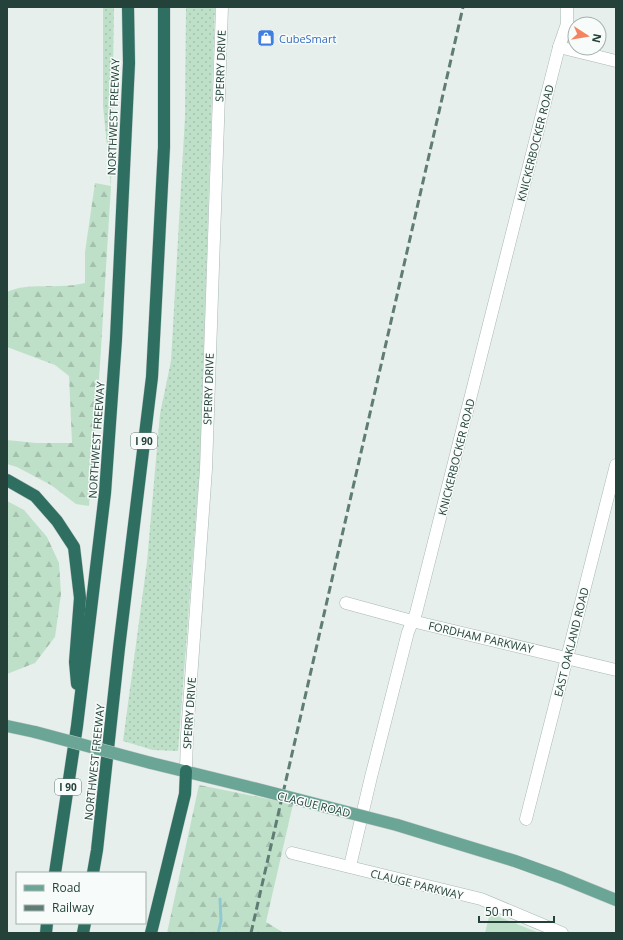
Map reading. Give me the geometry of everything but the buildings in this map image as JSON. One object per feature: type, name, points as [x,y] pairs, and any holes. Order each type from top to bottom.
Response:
[{"type":"highway","name":"NORTHWEST FREEWAY","points":[[55,872],[79,714],[105,493],[116,339],[129,63],[128,7]]},
{"type":"highway","name":"NORTHWEST FREEWAY","points":[[93,872],[97,850],[120,640],[152,377],[164,147],[164,7]]},
{"type":"highway","points":[[7,480],[35,496],[57,521],[74,547],[80,598],[75,662],[79,714]]},
{"type":"highway","points":[[151,933],[185,794],[186,771]]},
{"type":"main road","name":"CLAGUE ROAD","points":[[7,726],[398,825],[516,861],[616,900]]},
{"type":"street","name":"SPERRY DRIVE","points":[[186,771],[187,735],[206,469],[222,7]]},
{"type":"street","name":"KNICKERBOCKER ROAD","points":[[350,866],[408,632],[416,613],[420,598],[567,24],[567,7]]},
{"type":"street","points":[[560,47],[616,61]]},
{"type":"street","name":"EAST OAKLAND ROAD","points":[[526,819],[616,465]]},
{"type":"street","name":"FORDHAM PARKWAY","points":[[346,603],[412,621],[616,670]]},
{"type":"street","name":"CLAUGE PARKWAY","points":[[292,853],[481,899],[562,933]]},
{"type":"green space","points":[[103,7],[114,7],[111,186],[103,106]]},
{"type":"green space","points":[[186,7],[215,7],[200,463],[178,751],[153,750],[123,741],[147,562],[160,414],[171,361],[185,117]]},
{"type":"green space","points":[[95,183],[111,186],[100,365],[89,506],[76,504],[51,485],[17,467],[7,464],[7,440],[36,443],[72,443],[69,376],[55,365],[7,347],[7,292],[13,289],[33,286],[66,286],[85,283],[85,252]]},
{"type":"green space","points":[[7,501],[24,510],[47,537],[59,563],[61,594],[55,637],[35,663],[7,674]]},
{"type":"green space","points":[[199,785],[293,804],[266,922],[284,933],[167,933]]},
{"type":"green space","points":[[490,913],[539,933],[485,933]]},
{"type":"waterway","points":[[218,933],[221,921],[220,899]]},
{"type":"railway","points":[[251,933],[463,7]]},
{"type":"place","name":"CubeSmart","points":[[266,38]]}]
